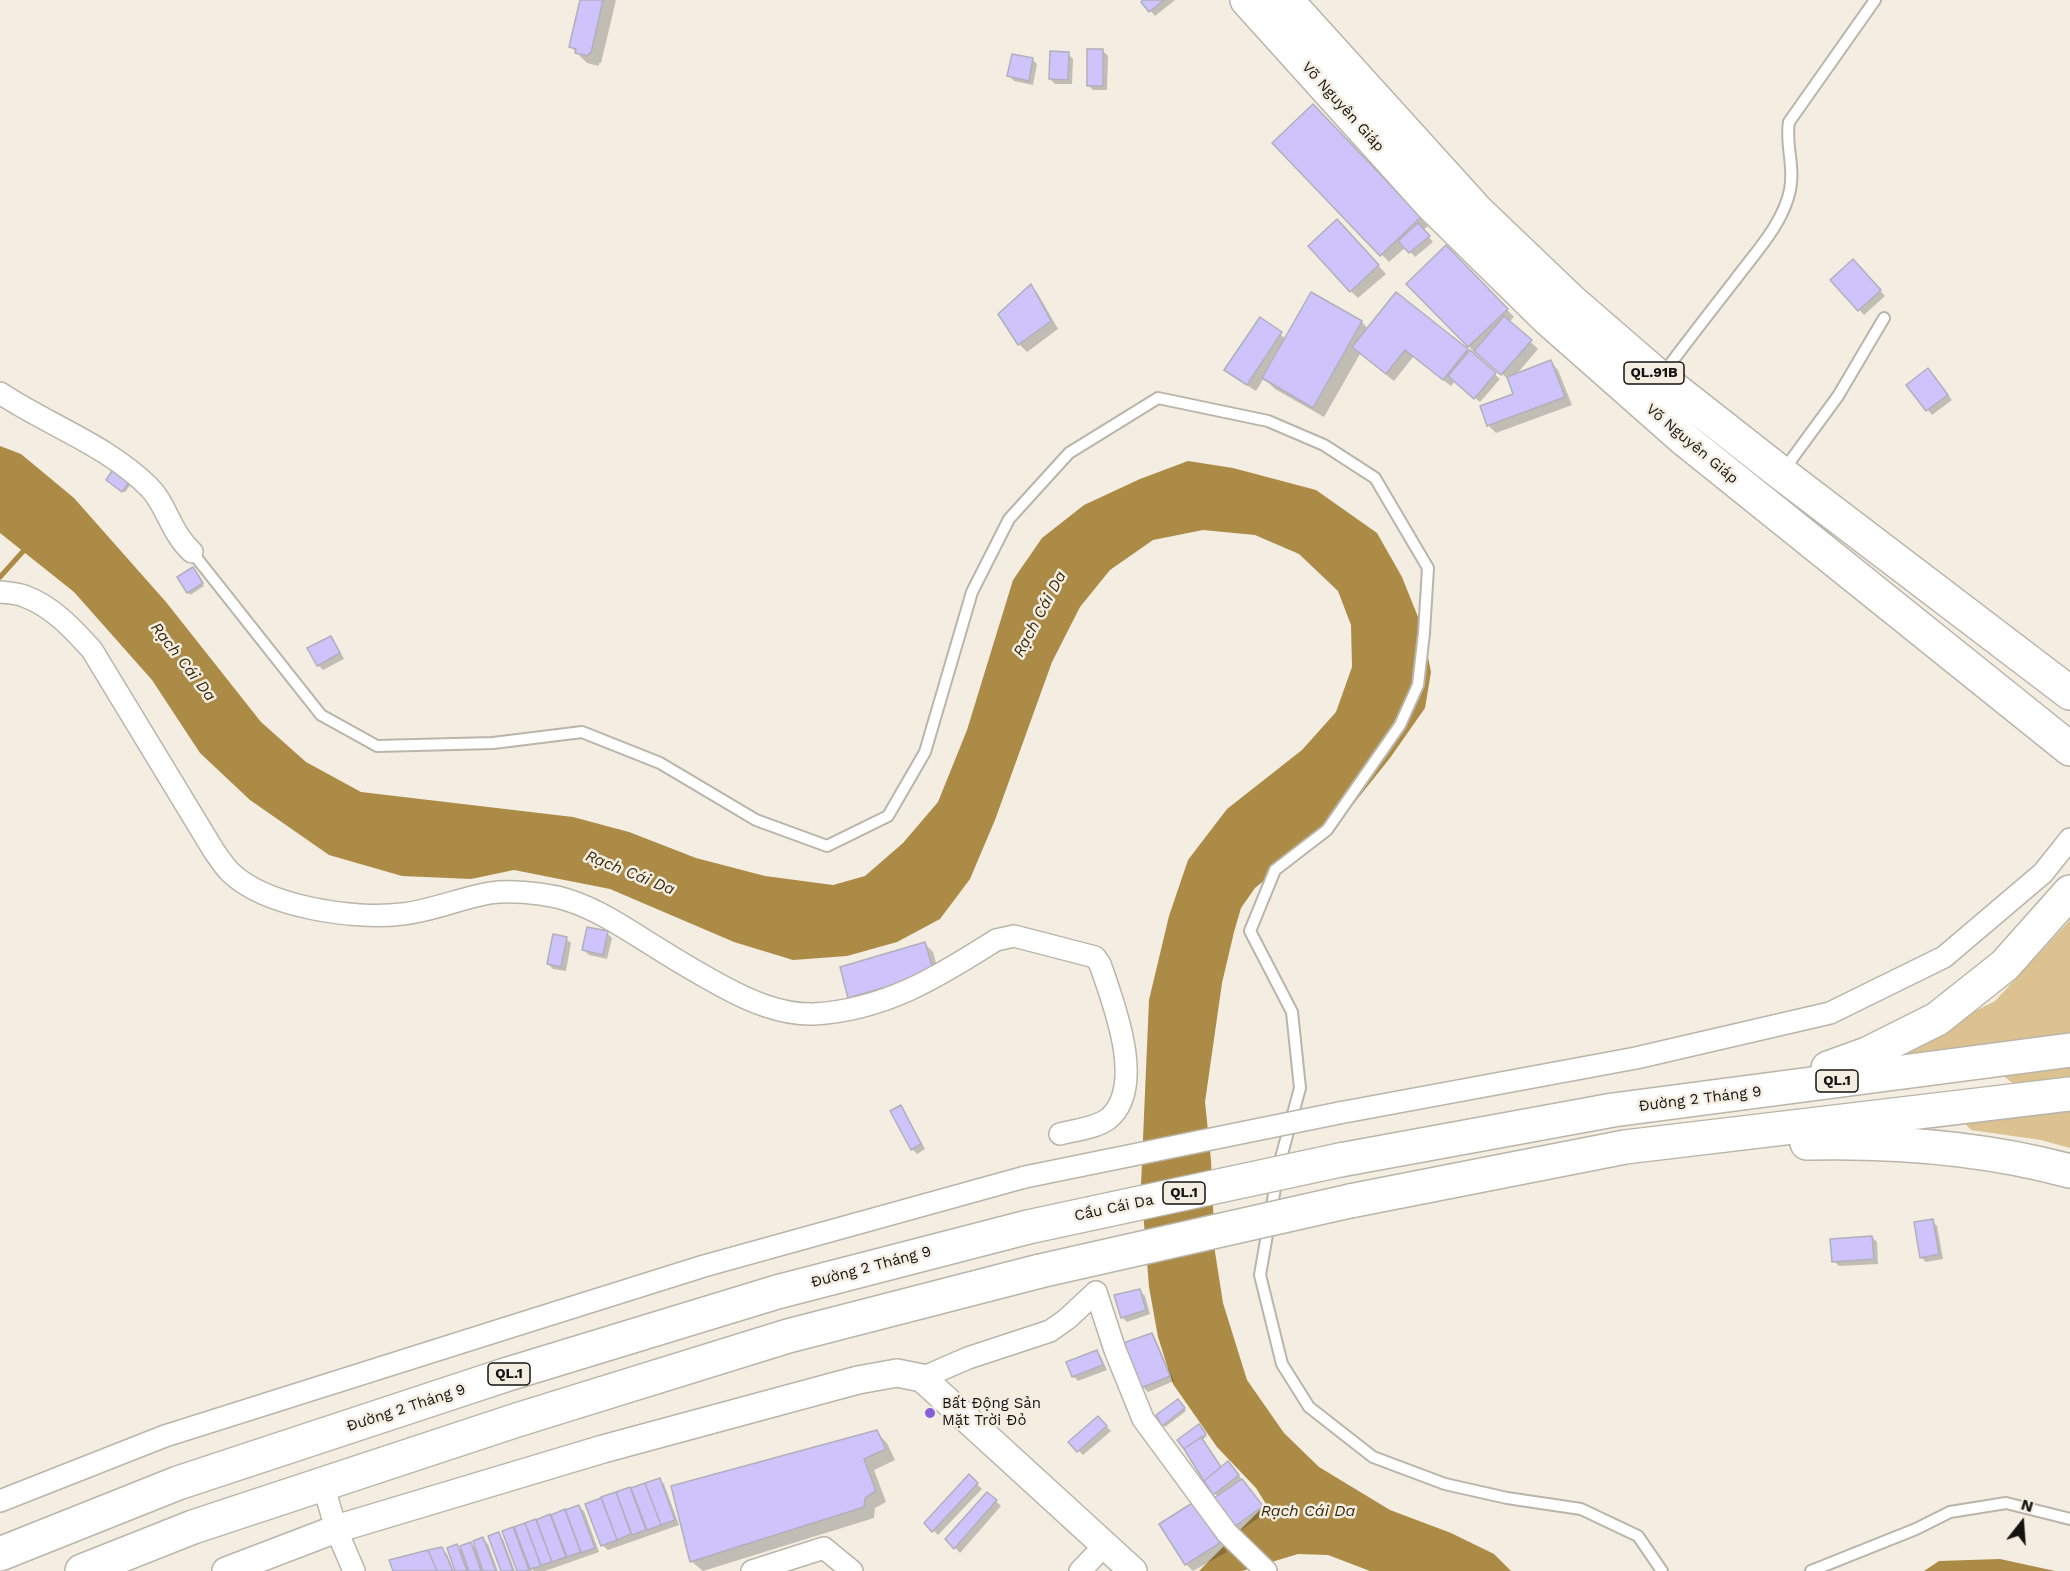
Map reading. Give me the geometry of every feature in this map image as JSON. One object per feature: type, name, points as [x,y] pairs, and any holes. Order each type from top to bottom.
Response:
[{"type":"highway","name":"Võ Nguyên Giáp","points":[[1246,0],[1432,205],[1548,319],[1684,440],[2070,749]]},
{"type":"highway","name":"Võ Nguyên Giáp","points":[[1286,0],[1478,212],[1570,300],[1660,378],[2070,693]]},
{"type":"highway","points":[[1613,1110],[1801,1078],[1867,1054],[1937,1019],[2006,965],[2070,892]]},
{"type":"highway","name":"Đường 2 Tháng 9","points":[[1341,1160],[1613,1110],[2065,1051]]},
{"type":"highway","points":[[81,1571],[193,1527],[517,1420],[788,1336],[1041,1271],[1350,1201],[1625,1148],[2070,1094]]},
{"type":"highway","points":[[1625,1148],[1824,1143],[1903,1145],[2034,1161],[2070,1171]]},
{"type":"highway","name":"Cầu Cái Da","points":[[1028,1227],[1341,1160]]},
{"type":"highway","name":"Đường 2 Tháng 9","points":[[0,1554],[178,1483],[505,1375],[777,1292],[1028,1227]]},
{"type":"street","points":[[0,393],[101,451],[147,485],[155,494],[178,537],[192,552]]},
{"type":"street","points":[[0,592],[23,595],[45,606],[68,623],[92,650],[214,851],[230,872],[252,888],[276,898],[325,912],[390,915],[416,912],[491,893],[524,893],[557,897],[589,908],[680,963],[746,999],[794,1013],[814,1014],[848,1009],[893,998],[938,977],[1006,936],[1023,937],[1095,957],[1100,964],[1118,1016],[1127,1067],[1123,1095],[1116,1110],[1101,1124],[1060,1134]]},
{"type":"street","points":[[0,1501],[165,1436],[479,1336],[704,1266],[1025,1177],[1339,1113],[1636,1058],[1830,1013],[1944,957],[2043,873],[2070,839]]},
{"type":"street","points":[[922,1378],[968,1358],[1050,1331],[1067,1319],[1096,1292],[1139,1412],[1227,1533],[1266,1571]]},
{"type":"street","points":[[226,1571],[336,1529],[603,1449],[858,1380],[897,1373],[922,1378],[1133,1571]]},
{"type":"street","points":[[323,1484],[336,1529],[354,1571]]},
{"type":"street","points":[[1080,1571],[1105,1545]]},
{"type":"street","points":[[752,1571],[824,1548]]},
{"type":"street","points":[[824,1548],[829,1571]]},
{"type":"street","points":[[824,1548],[852,1571]]},
{"type":"lane","points":[[1660,378],[1769,234],[1790,192],[1792,173],[1789,122],[1875,0]]},
{"type":"lane","points":[[1781,473],[1838,396],[1884,318]]},
{"type":"lane","points":[[192,552],[321,715],[378,746],[494,743],[582,732],[660,763],[756,820],[827,846],[888,816],[925,752],[972,592],[1009,519],[1069,453],[1158,398],[1268,421],[1324,445],[1375,478],[1428,568],[1418,685],[1400,725],[1327,830],[1275,870],[1250,931],[1292,1012],[1300,1088],[1279,1166],[1260,1275],[1282,1364],[1309,1407],[1372,1457],[1444,1484],[1507,1498],[1581,1509],[1638,1536],[1662,1571]]},
{"type":"lane","points":[[1811,1571],[1950,1512],[2006,1503],[2070,1519]]},
{"type":"shaded area","points":[[2070,920],[2070,1148],[2041,1140],[1971,1130],[1963,1121],[2047,1109],[1969,1050],[1912,1057],[1906,1046],[1995,1001]]},
{"type":"water","name":"Rạch Cái Da","points":[[0,446],[21,454],[74,498],[166,602],[261,722],[306,762],[361,792],[573,817],[629,832],[696,858],[765,876],[833,885],[865,876],[903,843],[938,802],[967,730],[1013,580],[1042,538],[1084,505],[1140,479],[1188,461],[1233,468],[1316,490],[1377,533],[1402,577],[1422,627],[1431,672],[1425,708],[1390,758],[1339,822],[1255,888],[1241,908],[1222,983],[1205,1102],[1211,1160],[1215,1252],[1223,1303],[1247,1380],[1284,1433],[1319,1467],[1390,1510],[1451,1533],[1494,1554],[1511,1571],[1370,1571],[1328,1555],[1298,1554],[1242,1571],[1199,1571],[1266,1504],[1256,1488],[1217,1447],[1173,1384],[1158,1337],[1149,1287],[1141,1185],[1149,1000],[1169,916],[1188,860],[1227,809],[1302,750],[1336,712],[1352,667],[1351,625],[1338,591],[1299,554],[1255,535],[1203,530],[1153,540],[1110,570],[1080,607],[1052,662],[995,820],[970,879],[940,919],[897,942],[847,956],[793,960],[734,942],[610,889],[514,870],[471,879],[402,876],[329,855],[250,800],[200,753],[152,680],[74,592],[0,533]]},
{"type":"water","points":[[2000,1559],[2055,1571],[1924,1571],[1939,1561]]},
{"type":"building","points":[[580,0],[603,0],[591,53],[588,56],[575,53],[576,49],[569,47]]},
{"type":"building","points":[[1143,0],[1164,0],[1149,12],[1141,2]]},
{"type":"building","points":[[1087,49],[1103,49],[1103,86],[1087,86]]},
{"type":"building","points":[[1050,51],[1069,52],[1068,80],[1049,79]]},
{"type":"building","points":[[1012,54],[1033,58],[1029,81],[1007,76]]},
{"type":"building","points":[[1313,104],[1421,217],[1380,256],[1272,143]]},
{"type":"building","points":[[1337,219],[1379,265],[1350,292],[1308,246]]},
{"type":"building","points":[[1418,223],[1430,236],[1409,253],[1398,241]]},
{"type":"building","points":[[1446,245],[1508,309],[1468,347],[1406,284]]},
{"type":"building","points":[[1853,259],[1881,290],[1858,311],[1830,280]]},
{"type":"building","points":[[1031,284],[1051,321],[1018,345],[998,314]]},
{"type":"building","points":[[1311,292],[1362,321],[1313,408],[1262,378]]},
{"type":"building","points":[[1396,292],[1468,349],[1443,380],[1405,350],[1386,374],[1352,347]]},
{"type":"building","points":[[1504,316],[1532,340],[1501,375],[1474,351]]},
{"type":"building","points":[[1260,317],[1282,332],[1247,385],[1224,370]]},
{"type":"building","points":[[1470,350],[1496,373],[1474,399],[1448,376]]},
{"type":"building","points":[[1551,360],[1565,397],[1487,426],[1480,406],[1513,394],[1507,377]]},
{"type":"building","points":[[1928,368],[1948,395],[1926,411],[1906,385]]},
{"type":"building","points":[[116,465],[133,477],[122,492],[106,480]]},
{"type":"building","points":[[193,567],[203,583],[187,593],[177,577]]},
{"type":"building","points":[[331,636],[340,653],[317,666],[307,648]]},
{"type":"building","points":[[587,927],[608,931],[603,955],[582,950]]},
{"type":"building","points":[[553,934],[567,937],[561,967],[547,964]]},
{"type":"building","points":[[925,942],[934,973],[848,998],[840,967]]},
{"type":"building","points":[[901,1105],[921,1144],[911,1150],[890,1111]]},
{"type":"building","points":[[1933,1219],[1939,1254],[1920,1258],[1914,1222]]},
{"type":"building","points":[[1872,1236],[1874,1259],[1832,1262],[1830,1239]]},
{"type":"building","points":[[1140,1289],[1146,1310],[1121,1318],[1114,1295]]},
{"type":"building","points":[[1152,1333],[1170,1376],[1141,1388],[1123,1343]]},
{"type":"building","points":[[1097,1350],[1103,1365],[1072,1377],[1066,1362]]},
{"type":"building","points":[[1178,1399],[1185,1408],[1162,1426],[1156,1415]]},
{"type":"building","points":[[1098,1416],[1107,1426],[1077,1452],[1068,1442]]},
{"type":"building","points":[[1199,1424],[1206,1434],[1184,1449],[1177,1440]]},
{"type":"building","points":[[877,1430],[886,1449],[864,1459],[876,1491],[865,1498],[864,1507],[690,1562],[671,1486]]},
{"type":"building","points":[[1201,1437],[1221,1467],[1204,1481],[1184,1449]]},
{"type":"building","points":[[1228,1461],[1239,1475],[1213,1495],[1204,1481]]},
{"type":"building","points":[[969,1474],[978,1483],[932,1532],[924,1523]]},
{"type":"building","points":[[660,1478],[675,1520],[661,1525],[645,1483]]},
{"type":"building","points":[[1242,1479],[1263,1506],[1234,1527],[1214,1498]]},
{"type":"building","points":[[645,1483],[661,1525],[647,1530],[631,1488]]},
{"type":"building","points":[[630,1487],[646,1530],[632,1535],[616,1492]]},
{"type":"building","points":[[616,1492],[631,1534],[617,1540],[601,1497]]},
{"type":"building","points":[[987,1492],[997,1500],[954,1549],[945,1539]]},
{"type":"building","points":[[601,1498],[617,1540],[601,1546],[585,1504]]},
{"type":"building","points":[[1194,1502],[1220,1543],[1185,1565],[1159,1524]]},
{"type":"building","points":[[579,1505],[595,1548],[581,1553],[565,1510]]},
{"type":"building","points":[[565,1509],[581,1552],[567,1557],[551,1515]]},
{"type":"building","points":[[550,1514],[566,1557],[552,1562],[536,1520]]},
{"type":"building","points":[[536,1519],[552,1562],[541,1565],[525,1523]]},
{"type":"building","points":[[525,1523],[541,1566],[530,1569],[514,1527]]},
{"type":"building","points":[[513,1527],[529,1570],[526,1571],[517,1571],[502,1531]]},
{"type":"building","points":[[499,1532],[513,1571],[501,1571],[488,1536]]},
{"type":"building","points":[[483,1537],[496,1571],[483,1571],[473,1541]]},
{"type":"building","points":[[471,1542],[481,1571],[469,1571],[460,1546]]},
{"type":"building","points":[[457,1544],[467,1571],[455,1571],[447,1548]]},
{"type":"building","points":[[442,1547],[453,1571],[437,1571],[428,1550]]},
{"type":"building","points":[[428,1550],[437,1571],[393,1571],[389,1560]]},
{"type":"waterway","points":[[0,577],[27,547]]},
{"type":"place","name":"Bất Động Sản Mặt Trời Đỏ","points":[[930,1413]]}]
